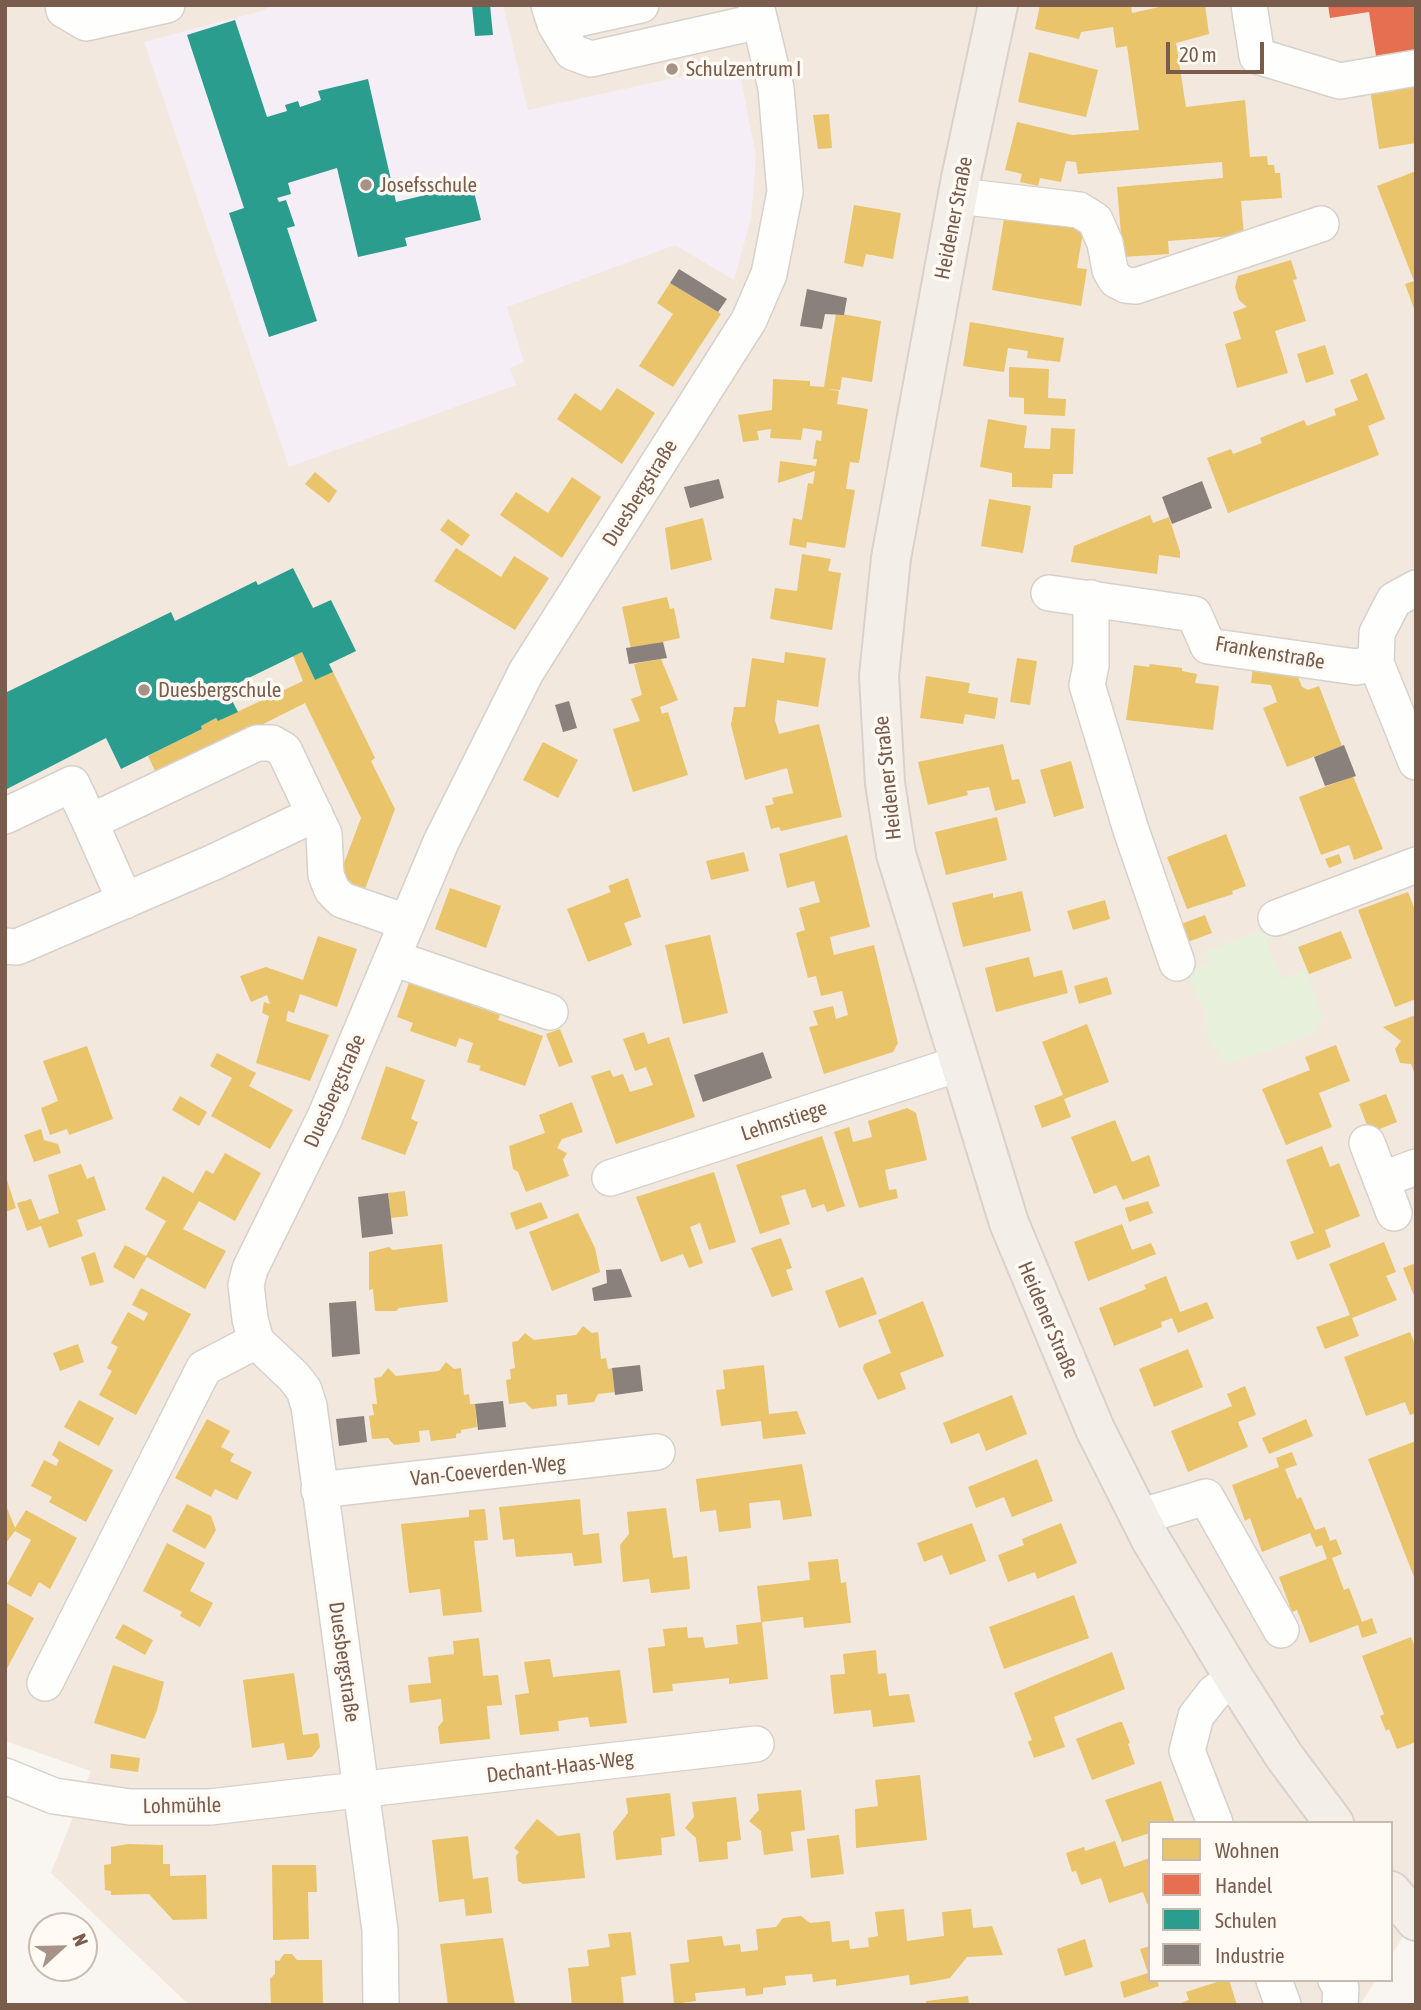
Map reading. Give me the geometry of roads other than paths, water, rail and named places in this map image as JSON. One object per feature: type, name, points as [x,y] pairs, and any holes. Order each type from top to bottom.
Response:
[{"type":"main road","name":"Heidener Straße","points":[[998,5],[958,196],[891,558],[879,676],[885,783],[896,854],[958,1064],[1009,1223],[1038,1298],[1095,1429],[1139,1517],[1234,1678],[1284,1756],[1333,1821]]},
{"type":"main road","points":[[1393,1893],[1416,1920]]},
{"type":"street","points":[[63,5],[64,10],[86,23],[167,5]]},
{"type":"street","points":[[641,5],[552,15],[572,52],[591,59],[758,13]]},
{"type":"street","points":[[1249,5],[1257,56],[1340,81],[1416,68]]},
{"type":"street","name":"Duesbergstraße","points":[[381,2005],[380,1930],[363,1790],[319,1490],[312,1421],[304,1390],[256,1340],[247,1300],[250,1269],[325,1117],[440,842],[526,672],[749,320],[769,274],[785,192],[776,88],[758,13]]},
{"type":"street","points":[[958,196],[1079,210],[1095,220],[1105,243],[1110,270],[1116,280],[1136,286],[1321,224]]},
{"type":"street","points":[[1416,588],[1394,600],[1377,633],[1377,663],[1416,762]]},
{"type":"street","name":"Frankenstraße","points":[[1049,593],[1194,614],[1208,646],[1356,667],[1377,663]]},
{"type":"street","points":[[1091,598],[1091,665],[1087,685],[1131,830],[1177,963]]},
{"type":"street","points":[[90,822],[257,743],[272,743],[284,750],[324,834],[326,875],[332,890],[342,900],[406,922]]},
{"type":"street","points":[[5,816],[72,784],[125,901]]},
{"type":"street","points":[[5,946],[17,947],[315,814]]},
{"type":"street","points":[[1276,918],[1416,865]]},
{"type":"street","points":[[393,958],[550,1012]]},
{"type":"street","name":"Lehmstiege","points":[[610,1178],[958,1064]]},
{"type":"street","points":[[1367,1143],[1394,1213]]},
{"type":"street","points":[[1381,1180],[1416,1167]]},
{"type":"street","points":[[45,1683],[204,1368],[256,1340]]},
{"type":"street","name":"Van-Coeverden-Weg","points":[[319,1490],[657,1452]]},
{"type":"street","points":[[1139,1517],[1206,1497],[1281,1630]]},
{"type":"street","points":[[1214,1821],[1187,1751],[1196,1716],[1214,1693],[1234,1678]]},
{"type":"street","name":"Dechant-Haas-Weg","points":[[363,1790],[756,1744]]},
{"type":"street","name":"Lohmühle","points":[[5,1776],[54,1796],[130,1807],[210,1807],[363,1790]]},
{"type":"street","points":[[1276,1982],[1283,2005]]},
{"type":"street","points":[[1337,1982],[1341,1988],[1340,2005]]},
{"type":"place","name":"Schulzentrum I","points":[[672,69]]},
{"type":"place","name":"Josefsschule","points":[[366,185]]},
{"type":"place","name":"Duesbergschule","points":[[144,690]]}]
